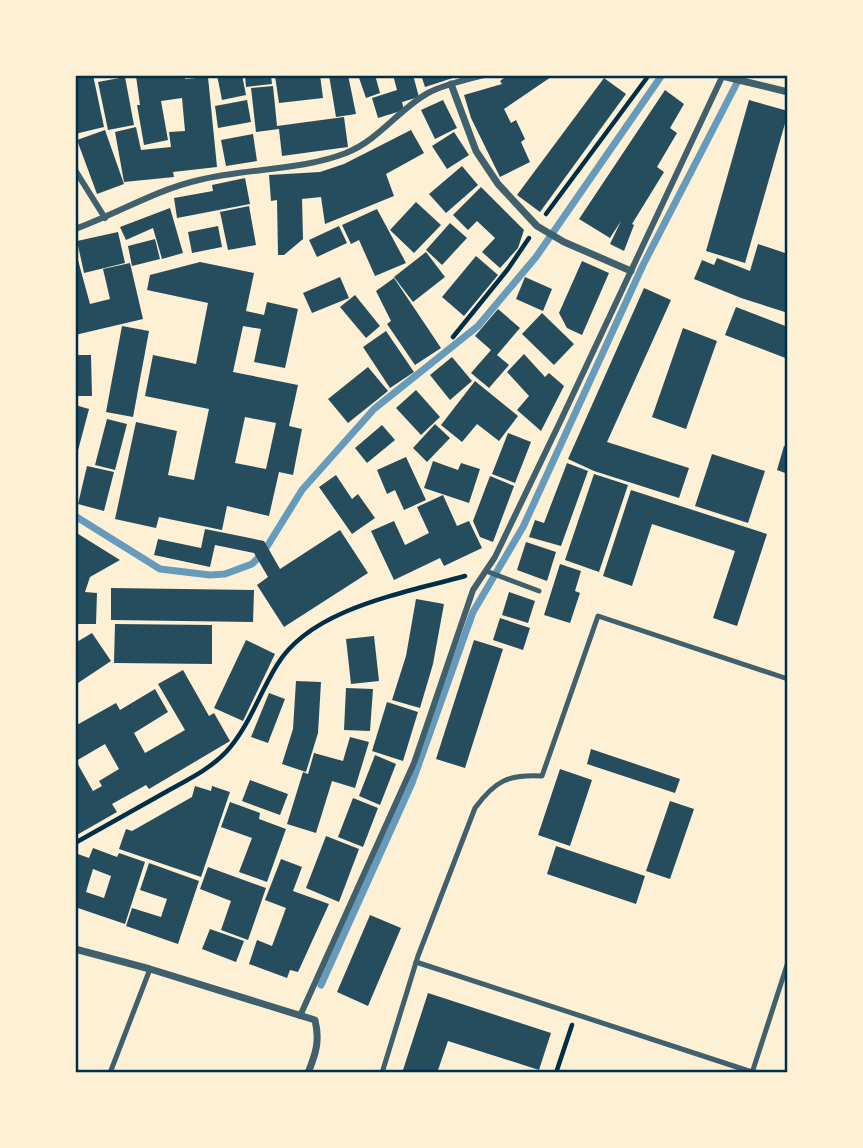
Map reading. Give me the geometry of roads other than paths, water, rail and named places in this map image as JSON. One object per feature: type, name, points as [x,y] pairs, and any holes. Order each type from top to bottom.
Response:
[{"type":"street","points":[[75,229],[167,189],[201,179],[313,162],[348,153],[373,138],[426,94],[484,75]]},
{"type":"street","points":[[300,1016],[414,763],[473,590],[495,557],[531,484],[722,76],[788,92]]},
{"type":"street","points":[[451,84],[476,151],[498,184],[537,226],[564,242],[631,271]]},
{"type":"street","points":[[75,170],[105,218]]},
{"type":"street","points":[[75,950],[150,969],[315,1020],[318,1048],[307,1073]]},
{"type":"lane","points":[[486,570],[539,591]]},
{"type":"lane","points":[[382,1073],[416,962],[475,808],[490,788],[502,781],[516,777],[542,776],[598,615],[788,679]]},
{"type":"lane","points":[[416,962],[752,1073],[788,962]]},
{"type":"lane","points":[[110,1073],[150,969]]},
{"type":"waterway","points":[[75,516],[160,569],[210,575],[225,574],[252,564],[263,553],[302,490],[374,409],[478,326],[536,257],[662,75]]},
{"type":"waterway","points":[[321,985],[412,783],[473,612],[523,527],[643,265],[741,75]]}]
